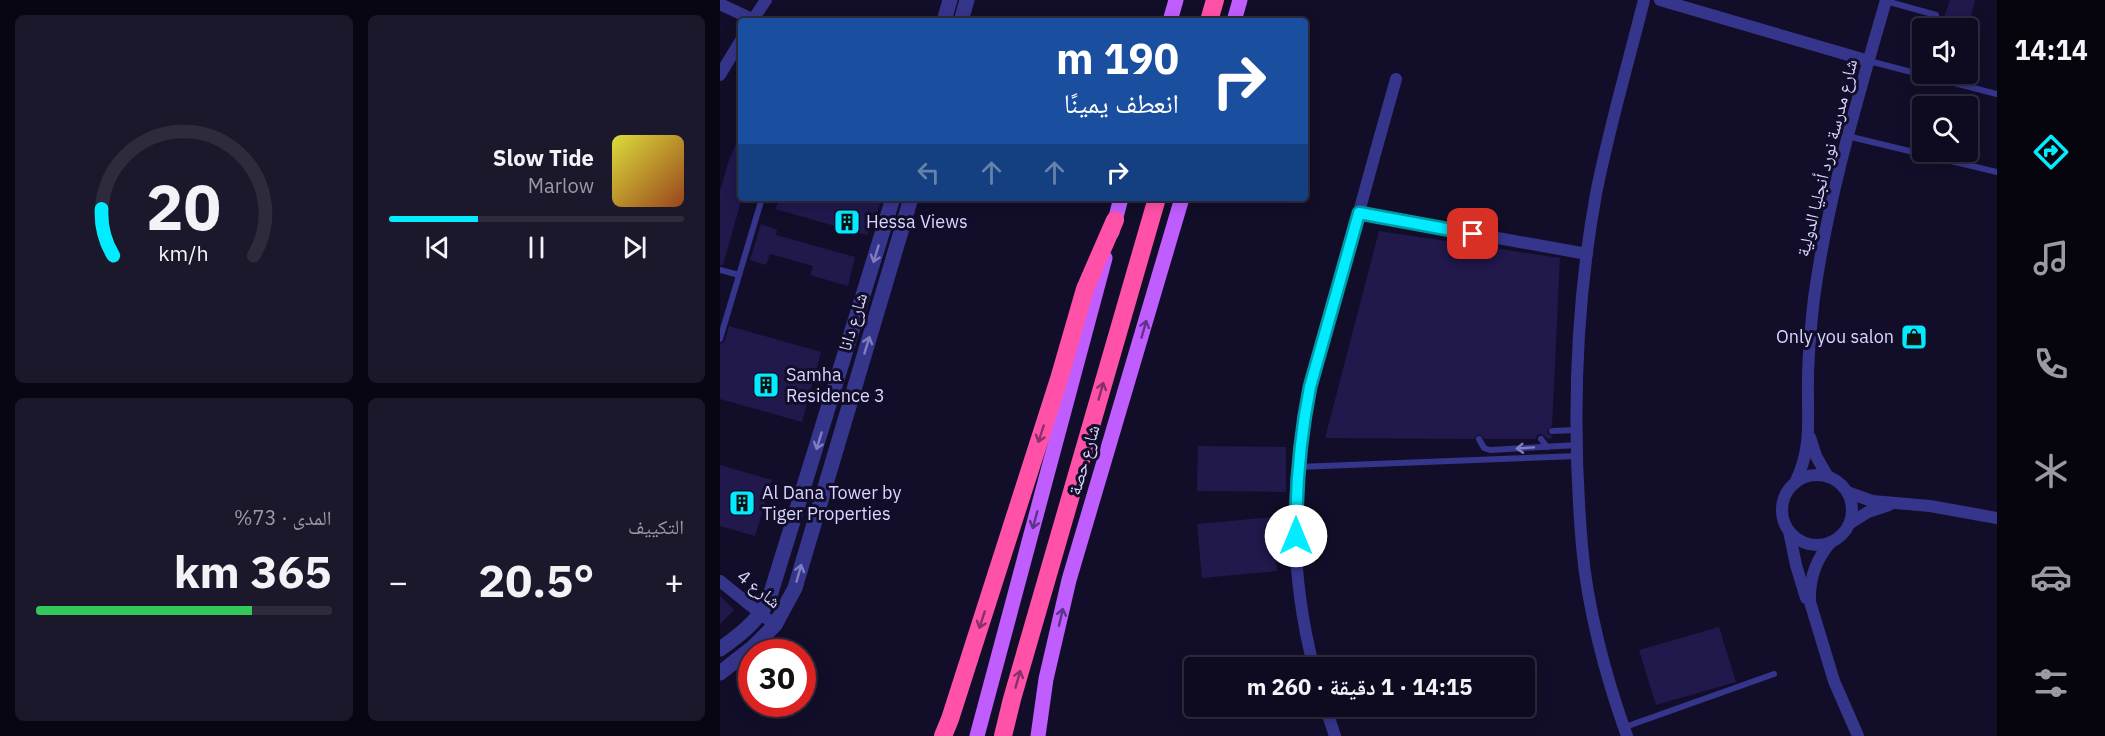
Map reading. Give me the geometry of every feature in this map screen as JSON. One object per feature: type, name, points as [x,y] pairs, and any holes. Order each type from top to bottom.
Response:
[{"type":"highway","points":[[1210,18],[1215,0]]},
{"type":"highway","points":[[1003,736],[1156,201]]},
{"type":"highway","points":[[943,736],[1059,380],[1085,289],[1115,220]]},
{"type":"main road","points":[[1171,18],[1176,0]]},
{"type":"main road","points":[[1235,18],[1240,0]]},
{"type":"main road","name":"شارع حصة","points":[[977,736],[1120,201]]},
{"type":"main road","name":"شارع حصة","points":[[1038,736],[1046,679],[1070,580],[1181,201]]},
{"type":"street","points":[[755,18],[766,0]]},
{"type":"street","points":[[945,18],[950,0]]},
{"type":"street","points":[[962,18],[967,0]]},
{"type":"street","points":[[1625,732],[1601,649],[1582,548],[1577,430],[1578,348],[1587,254],[1604,160],[1644,0]]},
{"type":"street","points":[[1660,0],[1869,61]]},
{"type":"street","name":"شارع مدرسة نورد أنجليا الدولية","points":[[1795,483],[1806,454],[1809,433],[1808,356],[1814,299],[1826,230],[1847,136],[1886,0]]},
{"type":"street","points":[[720,4],[750,18]]},
{"type":"street","points":[[720,75],[738,45]]},
{"type":"street","points":[[1312,657],[1305,627],[1298,567],[1296,506],[1298,467],[1310,387],[1396,79]]},
{"type":"street","name":"شارع دانا","points":[[720,649],[762,614],[776,582],[892,201]]},
{"type":"street","name":"شارع دانا","points":[[720,673],[752,648],[775,625],[795,588],[910,201]]},
{"type":"street","points":[[1359,213],[1587,254]]},
{"type":"street","name":"شارع مدرسة نورد أنجليا الدولية","points":[[1809,433],[1816,456],[1828,477]]},
{"type":"street","points":[[1850,524],[1852,508],[1847,492],[1828,477],[1811,476],[1795,483],[1786,495],[1782,510],[1785,525],[1789,531],[1799,541],[1820,545],[1840,537],[1850,524],[1878,508],[1899,504]]},
{"type":"street","points":[[1847,492],[1872,501],[1966,512],[1997,519]]},
{"type":"street","points":[[1789,531],[1798,573],[1834,681],[1858,736]]},
{"type":"street","points":[[1812,613],[1809,591],[1813,570],[1831,542]]},
{"type":"street","name":"شارع 4","points":[[720,581],[775,625]]},
{"type":"street","points":[[1329,717],[1335,736]]},
{"type":"lane","points":[[1886,0],[1936,15]]},
{"type":"lane","points":[[1869,61],[1997,94]]},
{"type":"lane","points":[[1847,136],[1997,172]]},
{"type":"lane","points":[[720,339],[761,201]]},
{"type":"lane","points":[[720,270],[739,275]]},
{"type":"lane","points":[[1552,431],[1577,430]]},
{"type":"lane","points":[[1479,439],[1484,448],[1490,450],[1547,447],[1578,450]]},
{"type":"lane","points":[[1541,440],[1547,447]]},
{"type":"lane","points":[[1298,467],[1578,450]]},
{"type":"lane","points":[[1625,732],[1774,674]]},
{"type":"building","points":[[1950,0],[1975,0],[1970,18],[1944,18]]},
{"type":"building","points":[[738,139],[738,201],[741,201],[723,265],[720,265],[720,191]]},
{"type":"building","name":"Hessa Views","points":[[779,201],[882,201],[867,235],[775,209]]},
{"type":"building","points":[[761,224],[777,230],[776,235],[855,257],[848,286],[810,275],[813,266],[770,254],[766,265],[750,260]]},
{"type":"building","points":[[1379,231],[1560,258],[1552,426],[1547,431],[1552,436],[1551,439],[1541,434],[1537,435],[1536,439],[1485,439],[1479,434],[1474,439],[1325,438]]},
{"type":"building","name":"Samha Residence 3","points":[[729,326],[821,352],[802,422],[720,399],[720,344],[725,341]]},
{"type":"building","points":[[1198,446],[1286,447],[1286,492],[1197,491]]},
{"type":"building","name":"Al Dana Tower by Tiger Properties","points":[[720,465],[772,480],[755,536],[720,526]]},
{"type":"building","points":[[1272,517],[1277,571],[1202,578],[1197,524]]},
{"type":"building","points":[[720,596],[734,610],[720,624]]},
{"type":"building","points":[[1719,627],[1736,682],[1656,705],[1639,650]]},
{"type":"place","name":"Hessa Views","points":[[847,222]]},
{"type":"place","name":"Only you salon","points":[[1914,337]]},
{"type":"place","name":"Samha Residence 3","points":[[766,385]]},
{"type":"place","name":"Al Dana Tower by Tiger Properties","points":[[742,503]]},
{"type":"route","points":[[1296,536],[1297,475],[1304,416],[1359,213],[1473,234]]}]
